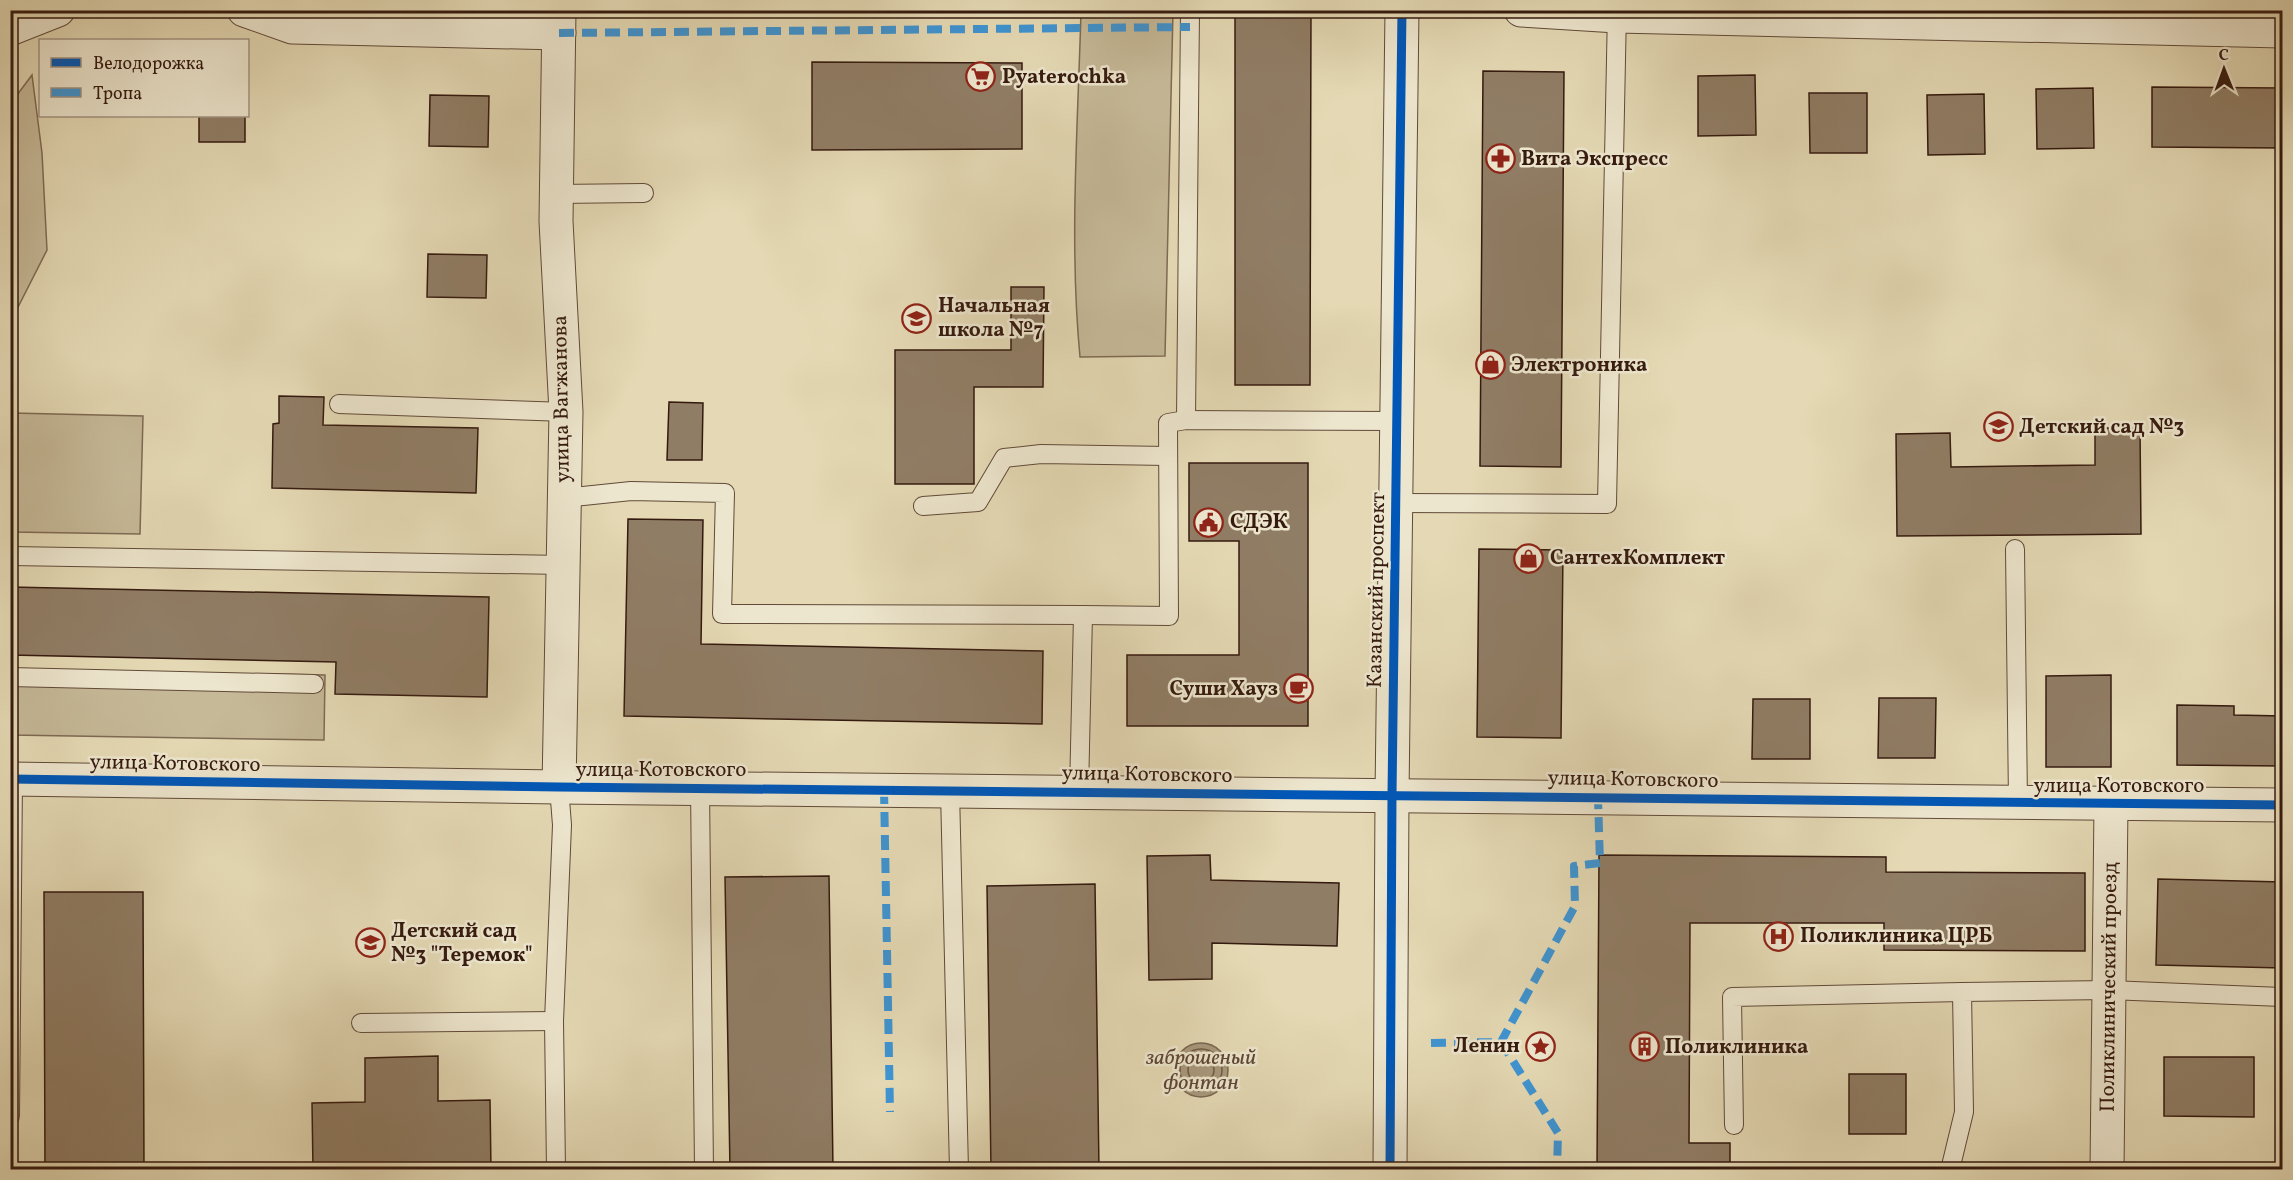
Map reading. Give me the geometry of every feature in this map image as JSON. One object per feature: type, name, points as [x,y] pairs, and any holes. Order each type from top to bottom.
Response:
[{"type":"street","points":[[10,29],[58,10]]},
{"type":"street","points":[[244,10],[292,27],[559,22]]},
{"type":"street","name":"Казанский проспект","points":[[1389,1170],[1402,10]]},
{"type":"street","points":[[1521,10],[2283,31]]},
{"type":"street","name":"улица Вагжанова","points":[[559,22],[556,221],[566,412],[559,787]]},
{"type":"street","name":"улица Котовского","points":[[12,779],[2283,805]]},
{"type":"street","name":"Поликлинический проезд","points":[[2107,1170],[2111,804]]},
{"type":"lane","points":[[1186,420],[1190,10]]},
{"type":"lane","points":[[1397,503],[1607,504],[1617,13]]},
{"type":"lane","points":[[556,194],[644,193]]},
{"type":"lane","points":[[339,404],[566,412]]},
{"type":"lane","points":[[564,498],[631,491],[725,493],[722,614],[1169,616],[1168,423],[1186,420],[1396,421]]},
{"type":"lane","points":[[922,506],[978,502],[1004,458],[1041,454],[1168,456]]},
{"type":"lane","points":[[2015,549],[2018,803]]},
{"type":"lane","points":[[10,556],[562,565]]},
{"type":"lane","points":[[1079,792],[1083,615]]},
{"type":"lane","points":[[10,677],[314,684]]},
{"type":"lane","points":[[10,1116],[12,779]]},
{"type":"lane","points":[[556,1170],[554,1021],[562,825],[559,787]]},
{"type":"lane","points":[[700,787],[704,1170]]},
{"type":"lane","points":[[950,790],[959,1170]]},
{"type":"lane","points":[[1734,1125],[1732,997],[2109,990],[2283,997]]},
{"type":"lane","points":[[1950,1170],[1964,1113],[1962,992]]},
{"type":"lane","points":[[361,1023],[554,1021]]},
{"type":"shaded area","points":[[1081,11],[1173,11],[1165,356],[1080,357],[1075,227]]},
{"type":"shaded area","points":[[32,75],[42,153],[47,250],[11,321],[11,103]]},
{"type":"shaded area","points":[[11,413],[143,416],[140,534],[11,532]]},
{"type":"shaded area","points":[[11,670],[325,675],[324,740],[11,735]]},
{"type":"water","name":"заброшеный фонтан","points":[[1201,1043],[1211,1045],[1220,1051],[1226,1060],[1228,1070],[1226,1080],[1220,1089],[1211,1095],[1201,1097],[1191,1095],[1182,1089],[1176,1080],[1174,1070],[1176,1060],[1182,1051],[1191,1045]]},
{"type":"building","points":[[1235,10],[1311,10],[1310,385],[1235,385]]},
{"type":"building","points":[[812,62],[1022,63],[1022,149],[812,150]]},
{"type":"building","points":[[1483,71],[1564,72],[1561,467],[1480,466]]},
{"type":"building","points":[[1755,75],[1756,135],[1698,136],[1698,76]]},
{"type":"building","points":[[2152,87],[2283,88],[2283,148],[2152,147]]},
{"type":"building","points":[[2093,88],[2094,148],[2037,149],[2036,89]]},
{"type":"building","points":[[1809,93],[1867,93],[1867,153],[1810,153]]},
{"type":"building","points":[[1984,94],[1985,154],[1928,155],[1927,95]]},
{"type":"building","points":[[430,95],[489,96],[488,147],[429,146]]},
{"type":"building","points":[[199,117],[245,117],[245,142],[199,142]]},
{"type":"building","points":[[428,254],[487,255],[486,298],[427,297]]},
{"type":"building","points":[[1011,287],[1044,287],[1043,387],[974,387],[974,484],[895,484],[895,350],[1011,350]]},
{"type":"building","points":[[279,396],[324,397],[323,425],[478,428],[476,493],[272,488],[273,424],[279,423]]},
{"type":"building","points":[[669,402],[703,403],[702,460],[667,460]]},
{"type":"building","points":[[2095,428],[2140,428],[2141,534],[1897,536],[1896,434],[1950,433],[1951,467],[2095,465]]},
{"type":"building","points":[[1189,463],[1308,463],[1308,726],[1127,726],[1127,655],[1239,655],[1239,541],[1189,541]]},
{"type":"building","points":[[628,519],[703,520],[701,644],[1043,651],[1042,724],[624,716]]},
{"type":"building","points":[[1479,549],[1563,550],[1561,738],[1477,737]]},
{"type":"building","points":[[10,587],[489,597],[487,697],[335,694],[336,662],[10,655]]},
{"type":"building","points":[[2111,675],[2111,767],[2046,767],[2046,676]]},
{"type":"building","points":[[1879,698],[1936,698],[1935,758],[1878,758]]},
{"type":"building","points":[[1753,699],[1810,699],[1810,759],[1752,759]]},
{"type":"building","points":[[2177,705],[2234,706],[2234,715],[2283,716],[2283,766],[2177,765]]},
{"type":"building","points":[[1210,855],[1211,880],[1339,883],[1337,946],[1212,943],[1212,979],[1149,980],[1147,856]]},
{"type":"building","name":"Поликлиника","points":[[1599,855],[1886,857],[1886,872],[2085,873],[2085,951],[1884,950],[1884,923],[1690,923],[1689,1143],[1730,1143],[1730,1170],[1597,1170]]},
{"type":"building","points":[[829,876],[833,1170],[730,1170],[725,877]]},
{"type":"building","points":[[2158,879],[2283,882],[2283,968],[2156,965]]},
{"type":"building","points":[[1095,884],[1099,1170],[991,1170],[987,886]]},
{"type":"building","points":[[44,892],[143,892],[144,1170],[45,1170]]},
{"type":"building","points":[[438,1056],[438,1101],[490,1100],[491,1170],[313,1170],[312,1103],[365,1102],[365,1058]]},
{"type":"building","points":[[2164,1057],[2254,1057],[2254,1117],[2164,1116]]},
{"type":"building","points":[[1849,1074],[1906,1074],[1906,1134],[1849,1134]]},
{"type":"marked path","points":[[559,33],[1190,27]]},
{"type":"marked path","points":[[884,789],[890,1112]]},
{"type":"marked path","points":[[1431,1043],[1501,1042],[1575,906],[1574,866],[1600,863],[1598,798]]},
{"type":"marked path","points":[[1501,1042],[1558,1133],[1557,1170]]},
{"type":"cycle path","points":[[1390,1170],[1392,795],[1402,10]]},
{"type":"cycle path","points":[[10,779],[2282,805]]},
{"type":"place","name":"Pyaterochka","points":[[981,77]]},
{"type":"place","name":"Вита Экспресс","points":[[1500,159]]},
{"type":"place","name":"Начальная школа №7","points":[[917,318]]},
{"type":"place","name":"Электроника","points":[[1490,365]]},
{"type":"place","name":"Детский сад №3","points":[[1998,427]]},
{"type":"place","name":"СДЭК","points":[[1209,522]]},
{"type":"place","name":"СантехКомплект","points":[[1529,558]]},
{"type":"place","name":"Суши Хауз","points":[[1299,689]]},
{"type":"place","name":"Поликлиника ЦРБ","points":[[1779,936]]},
{"type":"place","name":"Детский сад №3 \"Теремок\"","points":[[370,943]]},
{"type":"place","name":"Ленин","points":[[1541,1046]]},
{"type":"place","name":"Поликлиника","points":[[1644,1047]]}]
